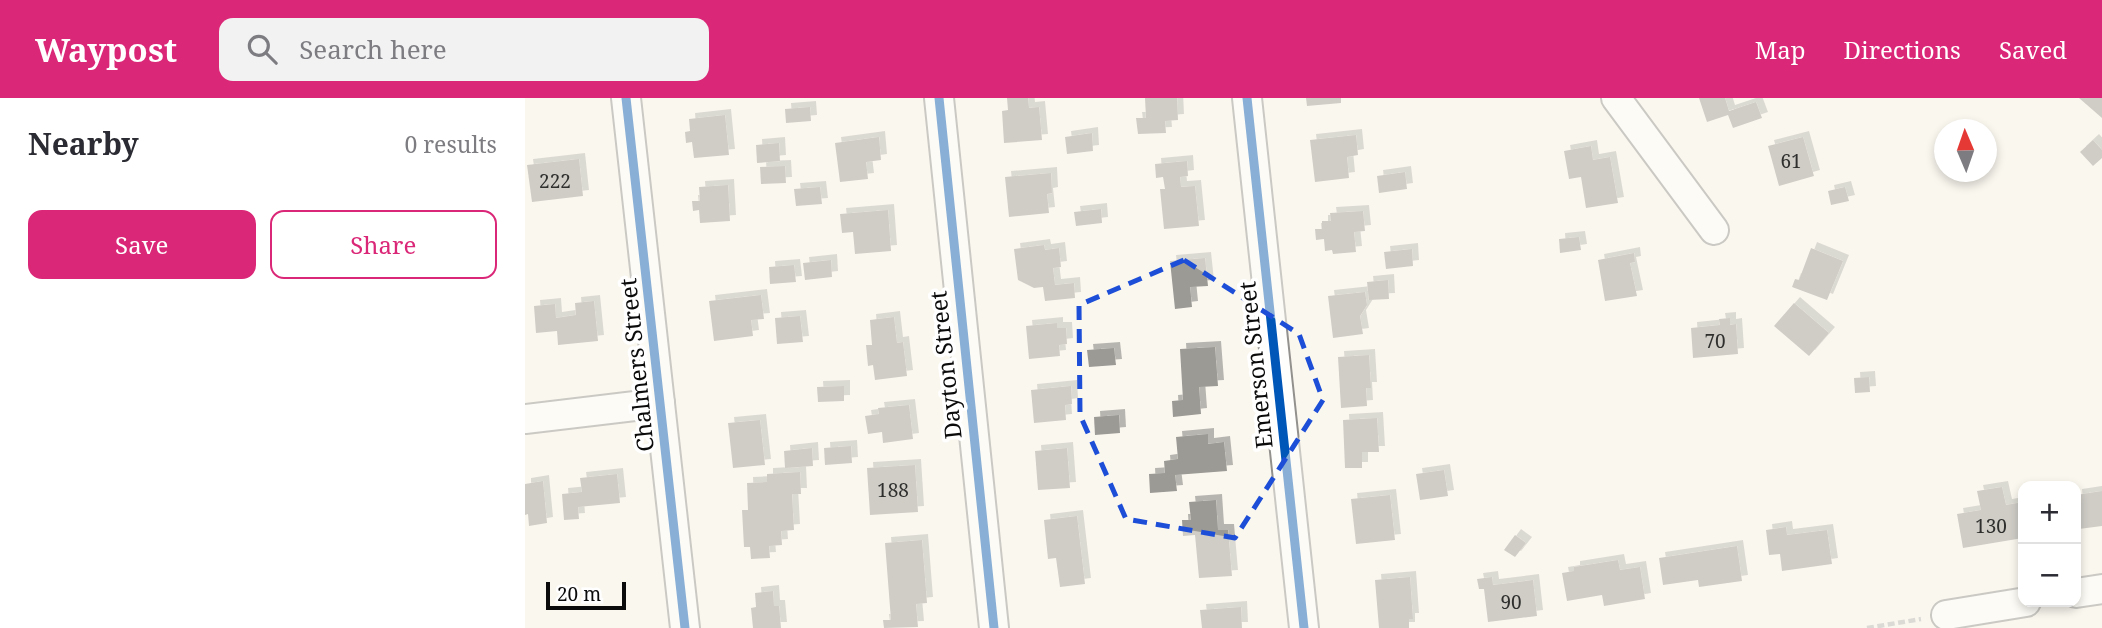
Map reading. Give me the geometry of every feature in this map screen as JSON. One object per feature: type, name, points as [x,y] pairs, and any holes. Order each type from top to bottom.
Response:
[{"type":"street","name":"Chalmers Street","points":[[626,98],[685,628]]},
{"type":"street","name":"Dayton Street","points":[[939,98],[993,628]]},
{"type":"street","name":"Emerson Street","points":[[1247,98],[1304,628]]},
{"type":"street","points":[[1616,98],[1714,230]]},
{"type":"street","points":[[525,419],[660,404]]},
{"type":"street","points":[[2081,592],[2102,589]]},
{"type":"street","points":[[1946,615],[2018,603]]},
{"type":"path","points":[[1867,628],[1946,615]]},
{"type":"highlighted area","points":[[1184,260],[1299,334],[1323,400],[1235,538],[1126,519],[1080,415],[1079,305]]},
{"type":"building","points":[[1007,98],[1028,98],[1029,108],[1039,107],[1042,140],[1004,143],[1002,111],[1008,110]]},
{"type":"building","points":[[1145,98],[1177,98],[1178,120],[1165,121],[1166,133],[1138,134],[1136,118],[1146,118]]},
{"type":"building","points":[[1306,98],[1341,98],[1341,103],[1307,106]]},
{"type":"building","points":[[1699,98],[1725,98],[1729,111],[1756,102],[1762,118],[1733,128],[1728,115],[1707,122]]},
{"type":"building","points":[[2079,98],[2102,98],[2102,118]]},
{"type":"building","points":[[810,107],[811,121],[786,123],[785,109]]},
{"type":"building","points":[[725,115],[729,155],[694,158],[692,142],[686,143],[685,132],[690,131],[689,119]]},
{"type":"building","points":[[1092,133],[1093,151],[1067,154],[1065,137]]},
{"type":"building","points":[[1356,135],[1358,155],[1347,157],[1349,178],[1315,182],[1310,140]]},
{"type":"building","points":[[879,137],[881,160],[866,162],[868,179],[840,182],[835,143]]},
{"type":"building","points":[[1803,137],[1814,176],[1779,186],[1768,146]]},
{"type":"building","points":[[2093,140],[2102,150],[2102,158],[2093,166],[2080,152]]},
{"type":"building","points":[[779,143],[780,161],[757,163],[756,145]]},
{"type":"building","points":[[1591,146],[1593,160],[1610,157],[1618,203],[1586,208],[1581,177],[1569,179],[1564,151]]},
{"type":"building","points":[[579,159],[583,196],[532,202],[527,165]]},
{"type":"building","points":[[1187,161],[1188,176],[1180,177],[1181,187],[1195,186],[1199,226],[1164,229],[1160,189],[1165,189],[1163,177],[1156,178],[1155,164]]},
{"type":"building","points":[[785,166],[786,183],[761,184],[760,167]]},
{"type":"building","points":[[1405,172],[1407,189],[1379,193],[1377,176]]},
{"type":"building","points":[[1051,173],[1052,193],[1047,194],[1049,213],[1009,217],[1005,177]]},
{"type":"building","points":[[728,185],[730,221],[700,223],[699,210],[693,211],[692,201],[700,201],[699,187]]},
{"type":"building","points":[[820,187],[822,204],[796,206],[794,189]]},
{"type":"building","points":[[1845,187],[1849,201],[1831,205],[1828,191]]},
{"type":"building","points":[[1101,209],[1102,223],[1076,226],[1074,212]]},
{"type":"building","points":[[888,210],[891,251],[855,254],[853,232],[842,233],[840,214]]},
{"type":"building","points":[[1363,211],[1365,231],[1354,232],[1356,252],[1333,254],[1332,250],[1325,251],[1324,239],[1316,240],[1315,229],[1322,229],[1322,221],[1331,221],[1330,213]]},
{"type":"building","points":[[1579,237],[1581,250],[1560,253],[1559,239]]},
{"type":"building","points":[[1044,245],[1045,250],[1059,248],[1061,267],[1053,268],[1055,285],[1074,283],[1075,298],[1045,301],[1043,287],[1034,288],[1018,280],[1014,249]]},
{"type":"building","points":[[1811,248],[1843,261],[1827,300],[1792,287],[1795,279],[1799,280]]},
{"type":"building","points":[[1412,249],[1413,266],[1386,269],[1384,252]]},
{"type":"building","points":[[1634,253],[1635,262],[1630,263],[1637,296],[1605,301],[1598,260]]},
{"type":"building","points":[[1205,258],[1208,286],[1190,287],[1192,307],[1175,309],[1170,261]]},
{"type":"building","points":[[831,260],[832,277],[805,280],[803,263]]},
{"type":"building","points":[[794,265],[796,282],[770,284],[769,267]]},
{"type":"building","points":[[1388,280],[1389,299],[1369,300],[1367,282]]},
{"type":"building","points":[[1365,292],[1367,305],[1360,316],[1363,334],[1333,338],[1328,296]]},
{"type":"building","points":[[761,295],[764,319],[751,320],[753,336],[714,341],[709,301]]},
{"type":"building","points":[[594,301],[598,341],[558,345],[557,331],[536,333],[534,306],[555,304],[556,318],[576,315],[575,303]]},
{"type":"building","points":[[1794,303],[1829,333],[1809,356],[1774,326]]},
{"type":"building","points":[[800,316],[803,342],[777,344],[775,318]]},
{"type":"building","points":[[894,317],[897,343],[903,342],[907,376],[875,380],[873,365],[868,366],[866,345],[872,345],[870,320]]},
{"type":"building","points":[[1730,318],[1730,325],[1736,324],[1738,354],[1693,358],[1691,328],[1720,325],[1719,319]]},
{"type":"building","points":[[1057,323],[1057,328],[1066,328],[1067,344],[1059,345],[1060,356],[1029,359],[1026,326]]},
{"type":"building","points":[[1215,347],[1218,386],[1199,387],[1201,414],[1173,417],[1172,401],[1183,400],[1180,349]]},
{"type":"building","points":[[1114,348],[1116,365],[1089,367],[1087,350]]},
{"type":"building","points":[[1369,355],[1371,388],[1366,388],[1367,406],[1341,408],[1338,357]]},
{"type":"building","points":[[1869,377],[1870,392],[1855,393],[1854,378]]},
{"type":"building","points":[[844,386],[844,401],[818,402],[817,387]]},
{"type":"building","points":[[1071,386],[1072,404],[1065,405],[1066,420],[1034,423],[1031,390]]},
{"type":"building","points":[[909,405],[913,439],[883,443],[882,432],[868,434],[865,416],[879,414],[878,408]]},
{"type":"building","points":[[1119,415],[1120,433],[1095,435],[1094,417]]},
{"type":"building","points":[[1377,418],[1379,452],[1362,452],[1362,468],[1345,468],[1343,420]]},
{"type":"building","points":[[760,420],[765,465],[733,468],[728,423]]},
{"type":"building","points":[[1208,434],[1208,444],[1224,442],[1227,471],[1175,475],[1177,491],[1150,493],[1149,474],[1165,473],[1164,461],[1178,459],[1176,437]]},
{"type":"building","points":[[851,446],[852,463],[825,465],[824,448]]},
{"type":"building","points":[[812,448],[813,466],[785,468],[784,451]]},
{"type":"building","points":[[1067,448],[1070,488],[1038,490],[1035,451]]},
{"type":"building","points":[[915,465],[918,512],[870,515],[867,468]]},
{"type":"building","points":[[1444,470],[1448,496],[1420,500],[1416,474]]},
{"type":"building","points":[[800,472],[801,494],[792,494],[794,530],[781,531],[782,545],[769,546],[770,558],[751,559],[750,547],[744,547],[742,510],[748,510],[747,483],[767,482],[767,474]]},
{"type":"building","points":[[617,474],[620,503],[578,507],[579,519],[564,520],[562,494],[582,492],[580,478]]},
{"type":"building","points":[[543,481],[547,523],[529,526],[528,514],[525,515],[525,484]]},
{"type":"building","points":[[2002,487],[2006,505],[2018,503],[2018,539],[1963,548],[1957,514],[1981,510],[1977,491]]},
{"type":"building","points":[[2102,491],[2102,526],[2081,529],[2081,494]]},
{"type":"building","points":[[1390,495],[1395,540],[1356,544],[1351,499]]},
{"type":"building","points":[[1216,500],[1218,530],[1228,530],[1232,576],[1199,578],[1195,535],[1183,536],[1182,520],[1191,520],[1189,502]]},
{"type":"building","points":[[1077,516],[1085,584],[1060,587],[1056,558],[1048,559],[1044,520]]},
{"type":"building","points":[[1786,527],[1787,535],[1827,530],[1832,564],[1782,571],[1780,554],[1769,555],[1766,530]]},
{"type":"building","points":[[1515,535],[1526,543],[1515,557],[1504,550]]},
{"type":"building","points":[[922,540],[927,603],[916,604],[918,627],[884,628],[883,620],[891,620],[885,543]]},
{"type":"building","points":[[1737,546],[1742,581],[1699,587],[1698,580],[1663,585],[1659,558]]},
{"type":"building","points":[[1618,560],[1620,570],[1640,567],[1645,599],[1604,606],[1602,595],[1567,601],[1562,573],[1574,571],[1574,567]]},
{"type":"building","points":[[1410,577],[1413,619],[1409,619],[1409,628],[1379,628],[1375,580]]},
{"type":"building","points":[[1492,577],[1493,585],[1533,580],[1537,616],[1488,622],[1484,589],[1479,589],[1477,579]]},
{"type":"building","points":[[773,591],[774,606],[779,606],[781,628],[753,628],[751,608],[756,607],[755,593]]},
{"type":"building","points":[[1241,607],[1242,628],[1202,628],[1200,610]]},
{"type":"cycle path","points":[[626,98],[685,628]]},
{"type":"cycle path","points":[[939,98],[994,628]]},
{"type":"cycle path","points":[[1247,98],[1304,628]]}]
